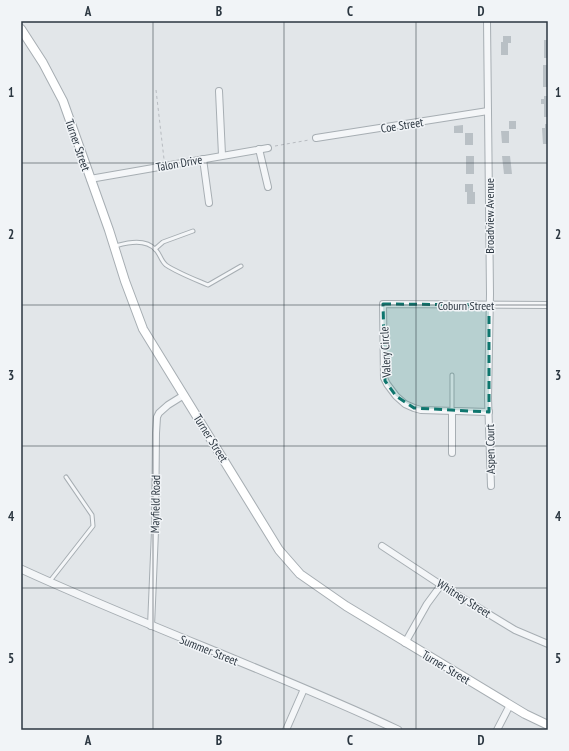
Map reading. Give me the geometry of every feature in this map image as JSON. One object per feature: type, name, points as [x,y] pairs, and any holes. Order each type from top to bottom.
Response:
[{"type":"main road","name":"Turner Street","points":[[21,29],[44,63],[60,95],[80,146],[142,329],[272,540],[292,565],[308,581],[405,642],[525,714],[548,725]]},
{"type":"street","name":"Broadview Avenue","points":[[488,21],[490,305],[489,412]]},
{"type":"street","points":[[219,91],[222,155]]},
{"type":"street","name":"Coe Street","points":[[316,138],[488,111]]},
{"type":"street","name":"Talon Drive","points":[[90,179],[268,148]]},
{"type":"street","points":[[260,149],[268,187]]},
{"type":"street","points":[[203,159],[210,203]]},
{"type":"street","name":"Coburn Street","points":[[383,304],[548,305]]},
{"type":"street","name":"Valery Circle","points":[[383,304],[384,378],[396,396],[405,404],[421,410],[489,412]]},
{"type":"street","name":"Mayfield Road","points":[[151,626],[155,531],[157,417],[162,410],[184,395]]},
{"type":"street","points":[[452,410],[452,453]]},
{"type":"street","name":"Aspen Court","points":[[489,412],[491,486]]},
{"type":"street","name":"Whitney Street","points":[[382,546],[441,585],[516,630],[548,644]]},
{"type":"street","name":"Summer Street","points":[[21,569],[151,626],[304,689],[398,730]]},
{"type":"street","points":[[405,642],[441,585]]},
{"type":"street","points":[[286,730],[304,689]]},
{"type":"street","points":[[497,730],[510,705]]},
{"type":"lane","points":[[155,249],[163,242],[193,232]]},
{"type":"lane","points":[[114,246],[128,242],[140,242],[149,245],[155,249],[165,264],[208,285],[241,266]]},
{"type":"lane","points":[[452,375],[452,410]]},
{"type":"lane","points":[[49,582],[93,526],[92,515],[66,477]]},
{"type":"path","points":[[156,90],[165,166]]},
{"type":"path","points":[[268,148],[316,138]]},
{"type":"highlighted area","points":[[383,304],[489,305],[489,412],[414,408],[396,396],[385,381]]},
{"type":"building","points":[[503,36],[511,36],[511,43],[508,43],[508,55],[501,55],[501,42],[503,42]]},
{"type":"building","points":[[544,40],[548,40],[548,58],[544,58]]},
{"type":"building","points":[[543,65],[548,65],[548,87],[543,87]]},
{"type":"building","points":[[544,96],[548,96],[548,117],[544,117],[544,104],[541,104],[541,99],[544,99]]},
{"type":"building","points":[[509,121],[516,121],[516,129],[509,129]]},
{"type":"building","points":[[545,124],[548,124],[548,144],[543,144],[542,128],[545,128]]},
{"type":"building","points":[[463,125],[463,133],[454,133],[454,126]]},
{"type":"building","points":[[501,131],[509,131],[509,143],[502,143]]},
{"type":"building","points":[[465,133],[473,133],[473,145],[465,145]]},
{"type":"building","points":[[466,156],[474,156],[474,174],[466,174]]},
{"type":"building","points":[[502,156],[510,156],[512,174],[504,174]]},
{"type":"building","points":[[465,184],[473,184],[475,204],[467,204]]}]
